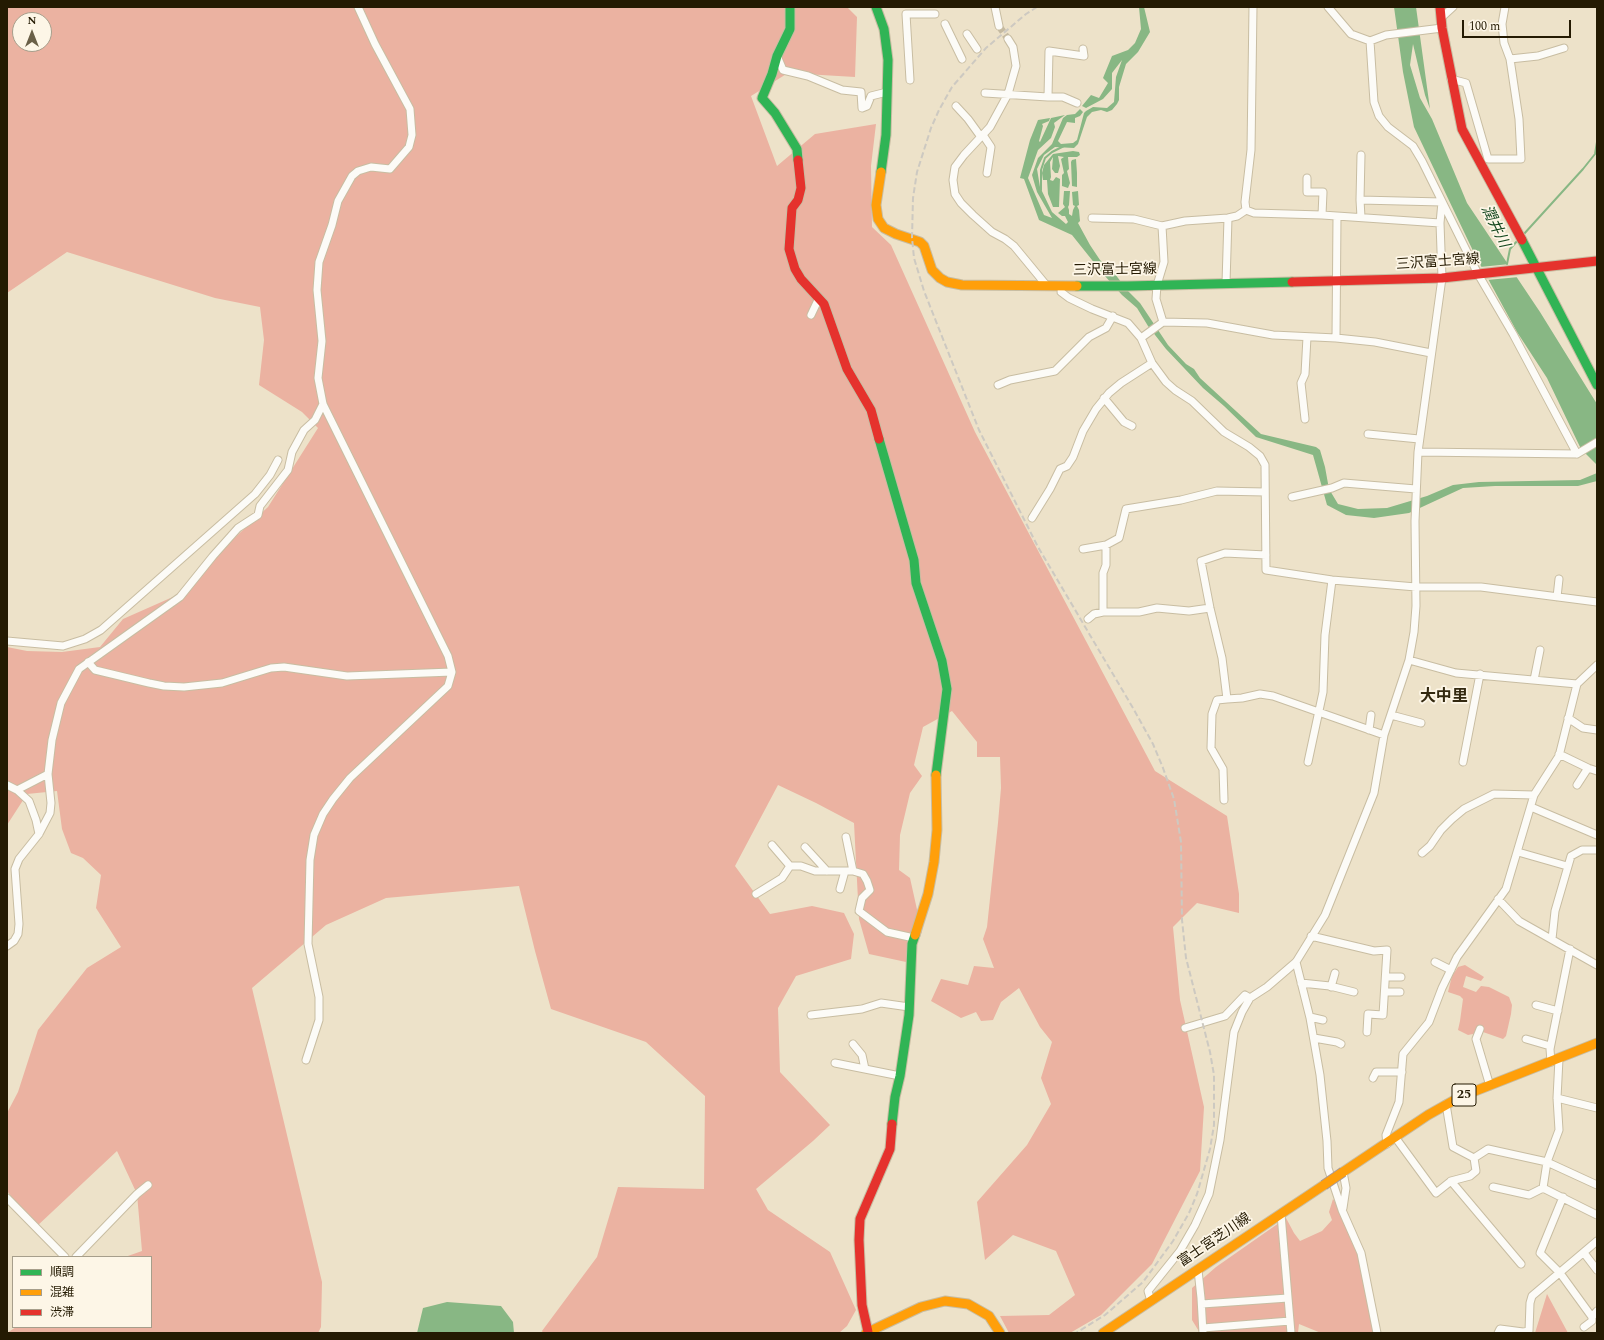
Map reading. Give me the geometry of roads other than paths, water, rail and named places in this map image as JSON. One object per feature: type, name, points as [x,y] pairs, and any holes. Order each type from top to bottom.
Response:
[{"type":"street","points":[[306,1060],[319,1020],[319,997],[308,944],[310,860],[314,835],[326,809],[350,778],[448,686],[452,672],[448,656],[323,404],[318,378],[322,341],[317,290],[319,262],[338,202],[352,176],[358,171],[371,167],[390,169],[409,147],[412,135],[410,109],[375,44],[358,7]]},
{"type":"street","points":[[790,7],[790,29],[777,56],[772,74],[762,98],[774,113],[797,149],[801,188],[798,200],[792,208],[789,249],[795,269],[801,280],[824,304],[847,369],[871,410],[914,560],[916,583],[942,661],[947,689],[936,775],[937,830],[934,862],[928,894],[912,944],[909,1007],[900,1076],[894,1097],[890,1149],[860,1219],[859,1240],[862,1305],[867,1332],[921,1308],[945,1301],[968,1304],[989,1316],[1000,1333]]},
{"type":"street","name":"三沢富士宮線","points":[[876,7],[884,28],[888,60],[886,135],[876,205],[878,219],[884,228],[896,234],[920,242],[924,246],[932,270],[940,278],[948,282],[962,285],[1047,286],[1337,282],[1442,278],[1597,261]]},
{"type":"street","points":[[995,7],[999,26]]},
{"type":"street","points":[[1246,210],[1251,150],[1253,7]]},
{"type":"street","points":[[1328,7],[1351,34],[1370,42],[1386,35],[1438,29]]},
{"type":"street","points":[[1440,7],[1441,18],[1438,29],[1462,129],[1523,242],[1534,268],[1597,385]]},
{"type":"street","points":[[1441,18],[1453,7]]},
{"type":"street","points":[[1451,79],[1466,83],[1488,158],[1520,159],[1519,119],[1510,59],[1504,43],[1502,24],[1505,7]]},
{"type":"street","points":[[910,80],[906,14],[935,14]]},
{"type":"street","points":[[945,24],[962,59]]},
{"type":"street","points":[[967,34],[977,49]]},
{"type":"street","points":[[1008,39],[1013,47],[1016,66],[1008,94],[990,127],[955,166],[953,180],[955,194],[961,203],[992,232],[1014,246],[1047,286]]},
{"type":"street","points":[[1370,42],[1374,102],[1379,116],[1388,127],[1413,146],[1429,173],[1442,202],[1577,454]]},
{"type":"street","points":[[1510,59],[1538,56],[1564,48]]},
{"type":"street","points":[[1048,97],[1049,51],[1084,56],[1083,49]]},
{"type":"street","points":[[777,56],[783,70],[808,76],[842,90],[861,92],[862,108],[867,106],[871,96],[887,92]]},
{"type":"street","points":[[986,93],[1063,97],[1077,103]]},
{"type":"street","points":[[956,106],[991,147],[987,173]]},
{"type":"street","points":[[1480,164],[1486,151]]},
{"type":"street","points":[[1361,155],[1361,217]]},
{"type":"street","points":[[1307,178],[1307,192],[1323,192],[1322,215]]},
{"type":"street","points":[[1360,200],[1442,202]]},
{"type":"street","points":[[1150,1301],[1148,1291],[1180,1251],[1195,1225],[1209,1194],[1220,1140],[1234,1032],[1242,1012],[1250,998],[1267,987],[1296,962],[1325,915],[1374,793],[1384,735],[1409,660],[1414,632],[1416,587],[1415,514],[1418,452],[1442,278],[1440,223],[1442,202]]},
{"type":"street","points":[[1246,210],[1254,213],[1361,217],[1390,221],[1440,223]]},
{"type":"street","points":[[1092,218],[1134,219],[1162,226],[1185,221],[1228,218],[1237,216],[1246,210]]},
{"type":"street","points":[[1336,338],[1337,216]]},
{"type":"street","points":[[1226,284],[1228,218]]},
{"type":"street","points":[[1160,324],[1156,299],[1157,285],[1164,262],[1162,226]]},
{"type":"street","points":[[1062,286],[1061,292],[1069,298],[1128,323],[1141,338],[1152,363],[1166,382],[1192,401],[1224,432],[1249,447],[1260,456],[1265,464],[1266,570],[1332,580],[1416,587],[1472,586],[1597,602]]},
{"type":"street","points":[[810,315],[819,298]]},
{"type":"street","points":[[998,385],[1010,380],[1055,371],[1089,337],[1106,328],[1113,316]]},
{"type":"street","points":[[1141,338],[1160,324],[1207,323],[1273,335],[1336,338],[1395,345],[1431,353]]},
{"type":"street","points":[[1305,419],[1301,383],[1305,374],[1307,337]]},
{"type":"street","points":[[1032,518],[1050,489],[1060,469],[1067,466],[1091,415],[1104,398],[1121,383],[1152,363]]},
{"type":"street","points":[[1104,398],[1124,422],[1132,426]]},
{"type":"street","points":[[7,946],[14,941],[18,934],[19,924],[15,869],[18,859],[39,834],[50,813],[51,803],[48,774],[52,740],[61,703],[79,669],[180,597],[238,528],[258,515],[260,506],[288,470],[292,452],[304,430],[314,420],[323,404]]},
{"type":"street","points":[[1368,434],[1419,439]]},
{"type":"street","points":[[1418,452],[1577,454],[1597,442]]},
{"type":"street","points":[[7,641],[63,646],[84,639],[101,630],[255,494],[270,476],[278,460]]},
{"type":"street","points":[[1292,497],[1332,488],[1344,483],[1416,492]]},
{"type":"street","points":[[1083,549],[1106,545],[1119,538],[1126,509],[1181,500],[1217,492],[1265,492]]},
{"type":"street","points":[[1103,612],[1102,573],[1106,565],[1106,545]]},
{"type":"street","points":[[1226,699],[1222,658],[1201,561],[1225,553],[1266,554]]},
{"type":"street","points":[[1557,597],[1559,579]]},
{"type":"street","points":[[1308,762],[1323,692],[1326,635],[1332,580]]},
{"type":"street","points":[[1088,619],[1094,614],[1103,612],[1139,612],[1157,608],[1189,611],[1210,608]]},
{"type":"street","points":[[1534,680],[1540,650]]},
{"type":"street","points":[[1409,660],[1456,673],[1577,684]]},
{"type":"street","points":[[88,662],[95,670],[157,685],[184,687],[222,683],[271,668],[284,667],[347,676],[452,672]]},
{"type":"street","points":[[1387,1144],[1386,1135],[1399,1102],[1403,1054],[1429,1022],[1442,988],[1457,957],[1506,889],[1534,795],[1559,754],[1577,684],[1597,666]]},
{"type":"street","points":[[1462,762],[1480,674]]},
{"type":"street","points":[[1224,800],[1223,769],[1211,748],[1212,714],[1217,700],[1242,698],[1260,694],[1273,696],[1384,735]]},
{"type":"street","points":[[1369,730],[1371,715]]},
{"type":"street","points":[[1391,715],[1421,723]]},
{"type":"street","points":[[1568,718],[1583,728],[1597,730]]},
{"type":"street","points":[[1559,754],[1597,772]]},
{"type":"street","points":[[1577,785],[1588,768]]},
{"type":"street","points":[[17,790],[48,774]]},
{"type":"street","points":[[7,785],[17,790],[29,801],[39,834]]},
{"type":"street","points":[[1422,853],[1430,846],[1441,830],[1452,819],[1481,800],[1494,794],[1534,795]]},
{"type":"street","points":[[1531,807],[1597,835]]},
{"type":"street","points":[[846,837],[853,871]]},
{"type":"street","points":[[772,845],[790,866],[802,866],[815,871],[853,871],[864,874],[868,881],[870,890],[862,898],[859,911],[887,932],[914,938]]},
{"type":"street","points":[[805,847],[828,871]]},
{"type":"street","points":[[1552,939],[1555,911],[1571,856],[1582,850],[1597,850]]},
{"type":"street","points":[[1518,852],[1567,866]]},
{"type":"street","points":[[756,894],[782,878],[790,866]]},
{"type":"street","points":[[840,889],[845,871]]},
{"type":"street","points":[[1498,899],[1519,921],[1597,965]]},
{"type":"street","points":[[1311,936],[1374,951],[1387,950],[1383,1015],[1368,1014],[1367,1032]]},
{"type":"street","points":[[1543,1188],[1547,1162],[1559,1130],[1555,1061],[1550,1046],[1570,949]]},
{"type":"street","points":[[1296,962],[1310,1018],[1320,1075],[1327,1141],[1328,1168],[1342,1210],[1362,1253],[1377,1333]]},
{"type":"street","points":[[1435,962],[1451,970]]},
{"type":"street","points":[[1331,986],[1335,973]]},
{"type":"street","points":[[1386,977],[1401,977]]},
{"type":"street","points":[[1301,983],[1331,986],[1354,992]]},
{"type":"street","points":[[1385,992],[1400,992]]},
{"type":"street","points":[[1185,1028],[1225,1016],[1245,995],[1250,998]]},
{"type":"street","points":[[810,1015],[862,1009],[881,1003],[909,1007]]},
{"type":"street","points":[[1536,1005],[1558,1011]]},
{"type":"street","points":[[1310,1018],[1323,1020]]},
{"type":"street","points":[[1480,1029],[1476,1039],[1490,1086]]},
{"type":"street","points":[[1314,1038],[1341,1044]]},
{"type":"street","points":[[1526,1039],[1550,1046]]},
{"type":"street","name":"25","points":[[1344,1172],[1446,1104],[1460,1097],[1555,1061],[1597,1043]]},
{"type":"street","points":[[853,1044],[862,1055],[865,1069]]},
{"type":"street","points":[[835,1063],[900,1076]]},
{"type":"street","points":[[1373,1078],[1376,1072],[1402,1072]]},
{"type":"street","points":[[1557,1098],[1597,1108]]},
{"type":"street","points":[[1446,1104],[1453,1148],[1474,1158]]},
{"type":"street","points":[[1395,1137],[1436,1193],[1451,1181],[1470,1176],[1476,1171],[1474,1158]]},
{"type":"street","points":[[1474,1158],[1488,1149],[1547,1162],[1597,1185]]},
{"type":"street","points":[[1342,1210],[1346,1188],[1344,1172]]},
{"type":"street","name":"富士宮芝川線","points":[[1103,1333],[1344,1172]]},
{"type":"street","points":[[1451,1181],[1521,1264]]},
{"type":"street","points":[[77,1256],[137,1194],[148,1185]]},
{"type":"street","points":[[1493,1187],[1529,1194],[1543,1188],[1597,1215]]},
{"type":"street","points":[[1563,1197],[1540,1253],[1560,1273],[1594,1314],[1592,1321],[1584,1326]]},
{"type":"street","points":[[7,1198],[64,1256]]},
{"type":"street","points":[[1281,1214],[1291,1333]]},
{"type":"street","points":[[1498,1333],[1500,1329],[1523,1332],[1529,1331],[1530,1303],[1532,1296],[1597,1241]]},
{"type":"street","points":[[1584,1252],[1597,1270]]},
{"type":"street","points":[[1198,1270],[1203,1330],[1290,1321]]},
{"type":"street","points":[[1202,1304],[1288,1298]]},
{"type":"waterway","points":[[1523,235],[1595,154],[1597,142]]},
{"type":"waterway","points":[[1041,190],[1041,170],[1045,158],[1052,152],[1064,146]]},
{"type":"waterway","name":"潤井川","points":[[1507,264],[1510,249],[1518,240]]},
{"type":"tunnel","points":[[999,26],[1008,39]]},
{"type":"railway","points":[[1037,7],[1026,14],[986,48],[952,87],[939,110],[931,128],[917,172],[913,198],[912,238],[914,258],[924,291],[979,430],[1038,547],[1133,708],[1153,744],[1163,768],[1174,799],[1181,842],[1182,920],[1186,958],[1210,1052],[1214,1075],[1214,1125],[1210,1149],[1197,1194],[1189,1213],[1173,1241],[1143,1282],[1105,1315],[1076,1333]]},
{"type":"district","name":"大中里","points":[[1444,698]]}]
